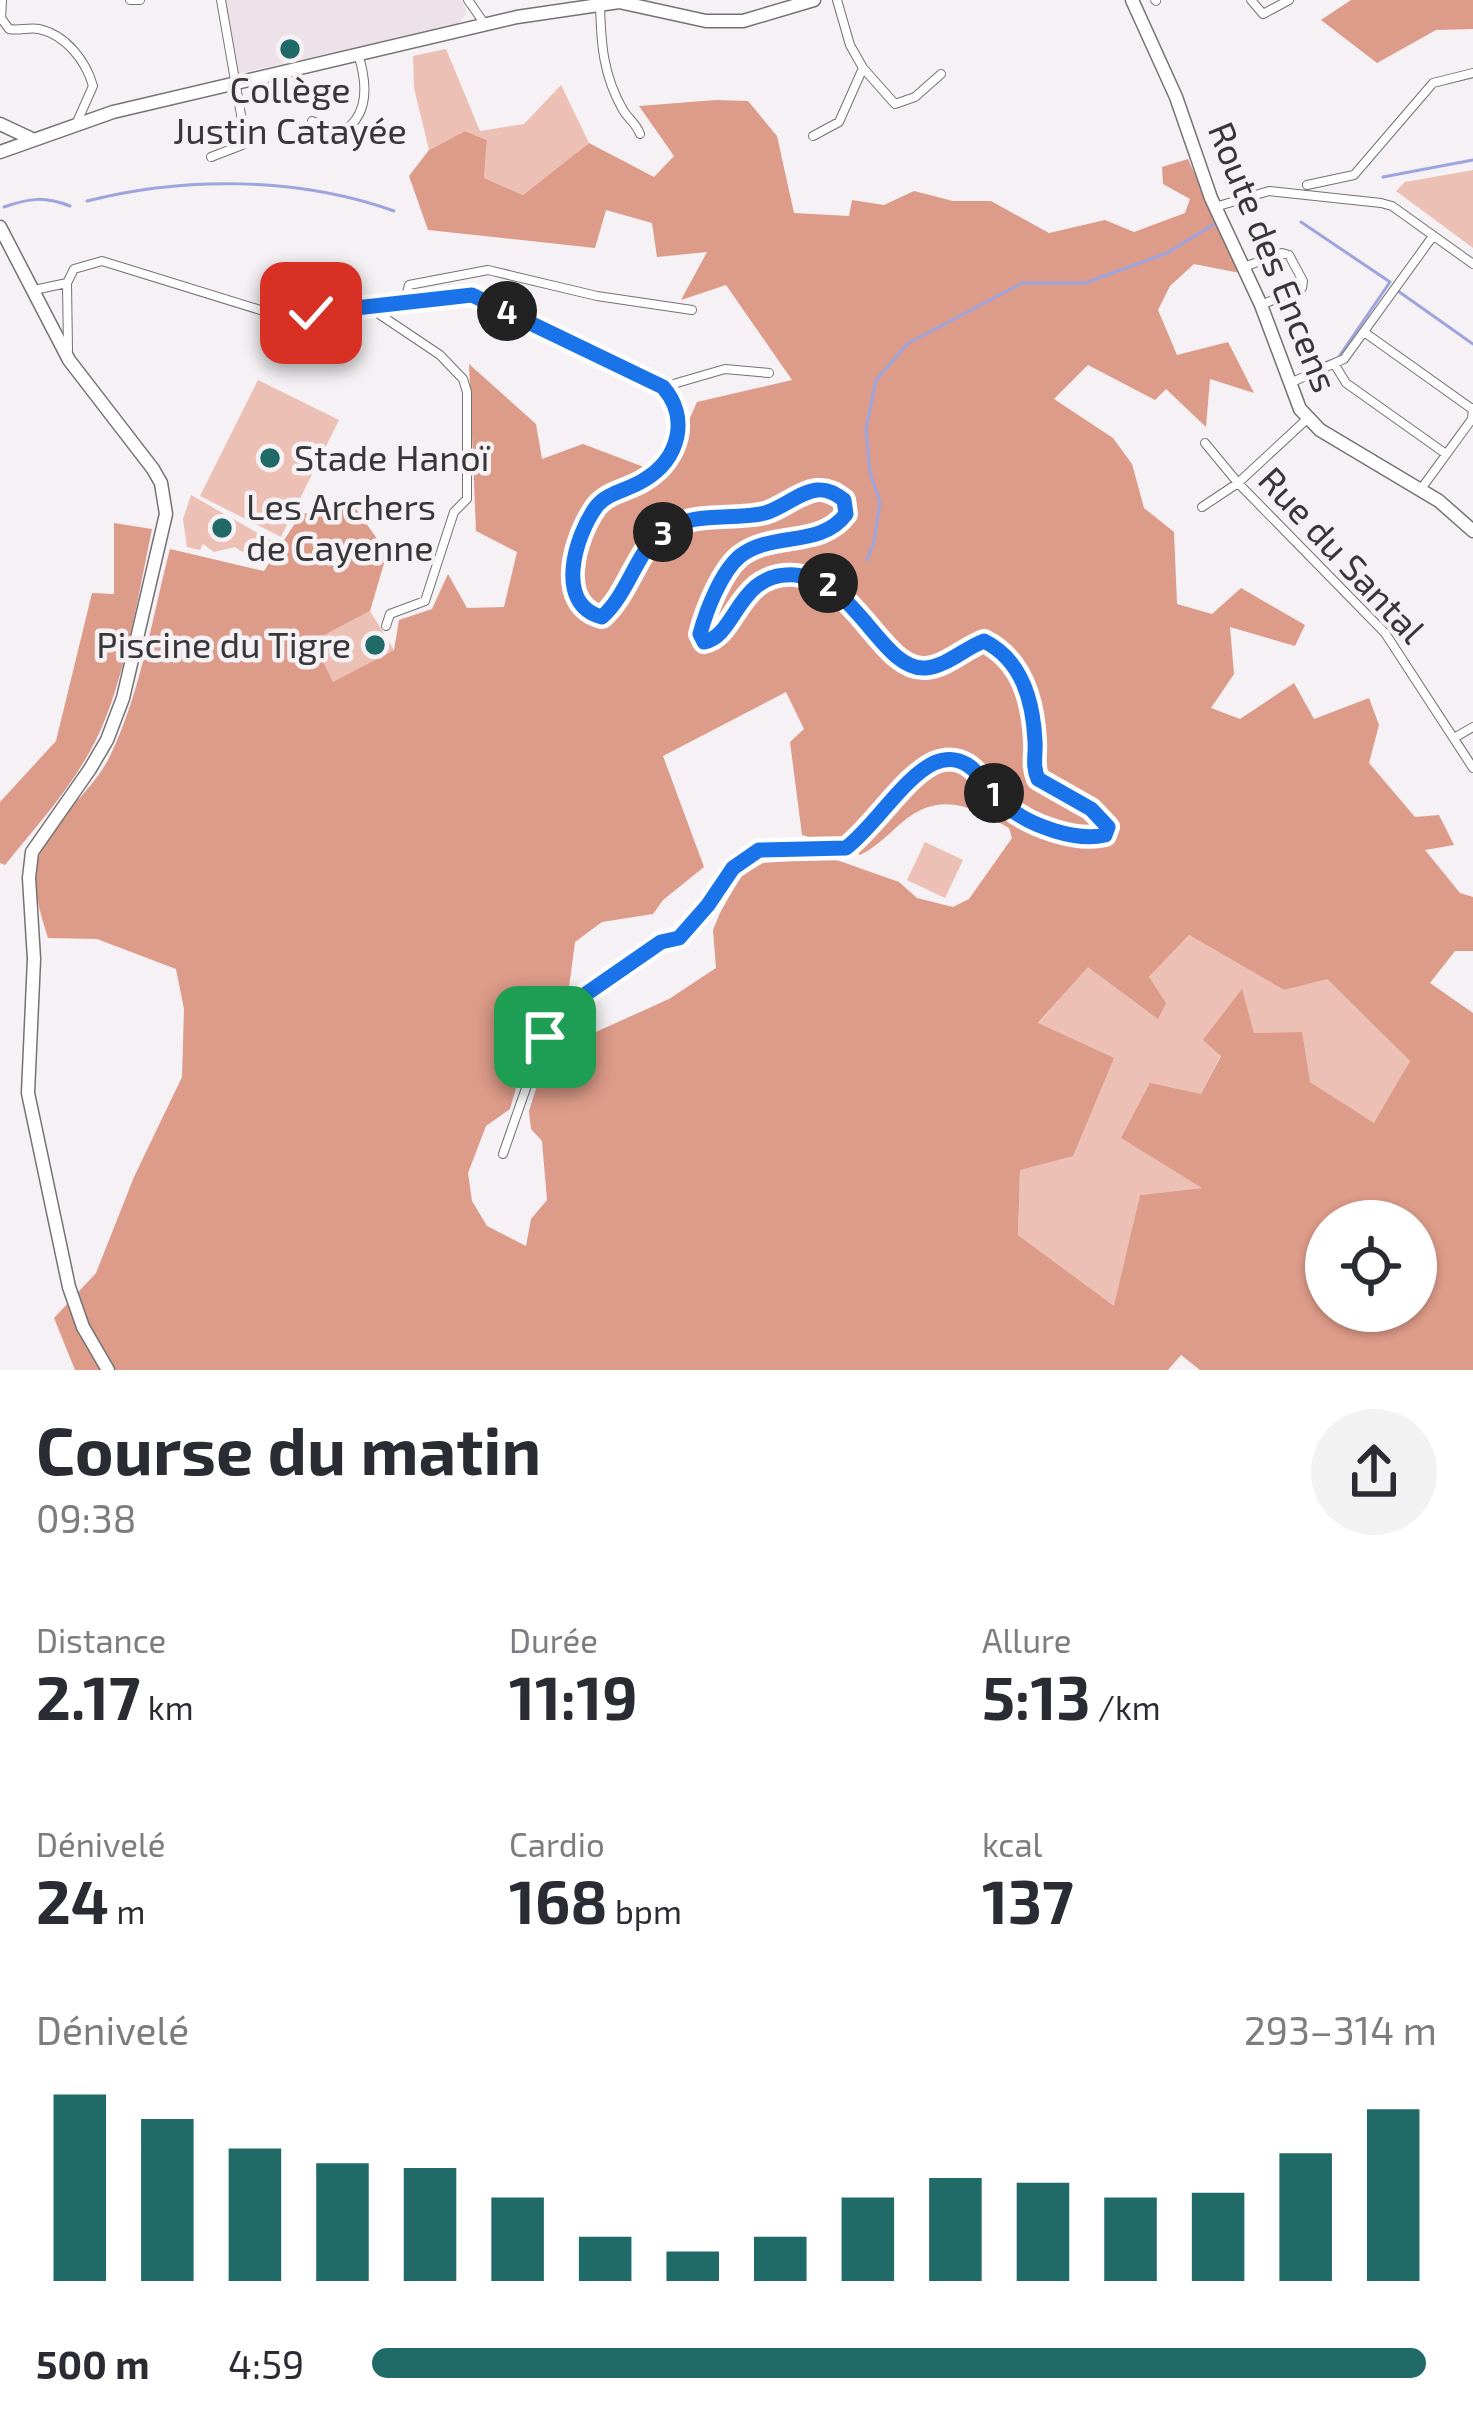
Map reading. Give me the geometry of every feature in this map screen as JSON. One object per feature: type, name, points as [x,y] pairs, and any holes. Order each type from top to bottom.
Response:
[{"type":"main road","points":[[1,152],[76,124],[358,54],[600,2],[636,4],[722,22],[743,21],[814,0]]},
{"type":"main road","name":"Route des Encens","points":[[1132,0],[1176,97],[1215,207],[1262,305],[1288,383],[1307,419],[1421,489],[1473,531]]},
{"type":"main road","points":[[0,124],[30,139]]},
{"type":"main road","points":[[0,231],[69,360],[153,470],[166,514],[123,698],[90,770],[32,852],[29,878],[34,976],[28,1093],[69,1287],[83,1327],[108,1370]]},
{"type":"street","points":[[130,0],[140,0]]},
{"type":"street","points":[[211,157],[242,146],[221,0]]},
{"type":"street","points":[[468,0],[485,25]]},
{"type":"street","points":[[837,0],[850,45],[863,68],[896,104],[915,98],[941,74]]},
{"type":"street","points":[[1251,0],[1263,14],[1289,0]]},
{"type":"street","points":[[2,1],[1,18],[9,29],[42,30],[86,63],[93,86],[76,124]]},
{"type":"street","points":[[600,2],[604,72],[640,134]]},
{"type":"street","points":[[312,121],[331,130],[347,130],[359,113],[367,88],[358,54]]},
{"type":"street","points":[[813,136],[839,122],[863,68]]},
{"type":"street","points":[[1307,185],[1360,171],[1433,83],[1473,73]]},
{"type":"street","points":[[1329,182],[1330,199]]},
{"type":"street","points":[[1215,207],[1269,191],[1392,206],[1473,264]]},
{"type":"street","points":[[1288,383],[1344,359],[1433,236]]},
{"type":"street","points":[[1244,268],[1282,253],[1304,281],[1303,288],[1262,305]]},
{"type":"street","points":[[69,360],[68,283],[74,269],[89,262],[102,261],[252,310],[302,314],[476,296],[663,387],[679,410],[680,429],[662,463],[651,476],[598,503],[588,522],[574,567],[580,606],[602,617],[623,595],[652,543],[680,524],[716,515],[770,512],[817,490],[834,493],[844,500],[846,514],[838,525],[741,555],[704,616],[700,634],[704,642],[724,631],[742,597],[778,576],[794,575],[828,584],[890,650],[914,667],[929,668],[984,641],[1009,657],[1025,683],[1035,741],[1032,765],[1038,779],[1091,809],[1108,827],[1105,835],[1085,838],[1035,823],[1007,807],[973,767],[948,760],[925,769],[846,848],[759,850],[733,868],[679,938],[661,942],[558,1016],[538,1054],[503,1154]]},
{"type":"street","points":[[405,301],[409,285],[488,270],[597,296],[692,310]]},
{"type":"street","points":[[33,290],[68,283]]},
{"type":"street","points":[[366,305],[440,355],[458,372],[467,392],[467,499],[454,512],[424,601],[390,614],[386,626]]},
{"type":"street","points":[[49,320],[66,314]]},
{"type":"street","points":[[1364,332],[1473,408],[1472,419],[1421,489]]},
{"type":"street","points":[[1335,365],[1346,383],[1446,454]]},
{"type":"street","points":[[663,387],[725,369],[769,373]]},
{"type":"street","points":[[1202,507],[1238,483],[1307,419]]},
{"type":"street","name":"Rue du Santal","points":[[1205,443],[1385,633],[1473,767]]},
{"type":"street","points":[[1454,738],[1473,728]]},
{"type":"shaded area","name":"Collège Justin Catayée","points":[[225,0],[462,0],[467,13],[458,24],[237,74]]},
{"type":"shaded area","points":[[1351,0],[1473,0],[1473,29],[1436,30],[1377,63],[1321,20]]},
{"type":"shaded area","points":[[446,49],[480,131],[524,124],[561,85],[589,143],[523,195],[484,178],[487,140],[465,131],[429,150],[414,88],[413,56]]},
{"type":"shaded area","points":[[748,101],[777,136],[794,213],[849,216],[852,200],[884,205],[914,191],[953,201],[991,201],[1049,233],[1105,220],[1134,232],[1185,213],[1190,199],[1163,184],[1162,167],[1188,159],[1240,273],[1194,264],[1170,286],[1158,310],[1177,355],[1228,342],[1254,393],[1210,379],[1206,427],[1166,389],[1155,400],[1088,365],[1054,399],[1113,438],[1132,464],[1144,508],[1174,532],[1177,604],[1212,614],[1241,588],[1305,625],[1295,646],[1230,627],[1234,674],[1211,708],[1240,719],[1294,683],[1314,719],[1369,698],[1379,725],[1369,763],[1415,817],[1439,815],[1454,845],[1425,850],[1460,893],[1473,897],[1473,951],[1455,951],[1430,983],[1473,1013],[1473,1370],[1200,1370],[1181,1355],[1168,1370],[75,1370],[54,1318],[96,1273],[134,1177],[182,1077],[184,1009],[176,969],[97,939],[48,938],[37,897],[36,866],[45,842],[103,769],[121,732],[170,549],[264,571],[301,514],[354,506],[387,553],[370,611],[313,641],[333,682],[394,650],[399,620],[432,609],[448,574],[467,608],[504,607],[517,552],[476,531],[469,364],[536,424],[542,459],[583,444],[665,475],[697,402],[792,380],[726,285],[681,300],[707,252],[657,257],[652,223],[606,210],[595,248],[428,230],[409,176],[429,150],[465,131],[487,140],[484,178],[523,195],[589,143],[654,177],[674,156],[639,106]],"holes":[[[786,692],[804,729],[790,742],[802,835],[826,842],[845,840],[860,855],[915,813],[952,804],[1009,828],[1012,838],[969,899],[953,907],[917,898],[899,882],[831,858],[763,863],[741,876],[713,930],[716,968],[669,999],[547,1054],[529,1111],[531,1129],[542,1141],[547,1200],[531,1219],[526,1246],[487,1226],[472,1201],[468,1173],[486,1126],[510,1109],[526,1053],[549,1014],[568,995],[575,942],[602,922],[653,914],[704,867],[663,756]],[[1189,935],[1284,990],[1327,979],[1410,1061],[1374,1123],[1310,1082],[1302,1032],[1254,1033],[1242,989],[1203,1040],[1221,1056],[1201,1094],[1150,1083],[1121,1138],[1202,1188],[1140,1195],[1114,1306],[1018,1235],[1020,1170],[1073,1156],[1114,1058],[1038,1023],[1088,967],[1158,1019],[1166,1003],[1149,977]]]},
{"type":"shaded area","points":[[1473,170],[1473,248],[1396,191],[1405,182]]},
{"type":"shaded area","name":"Stade Hanoï","points":[[258,380],[339,420],[281,537],[200,496]]},
{"type":"shaded area","name":"Les Archers de Cayenne","points":[[191,495],[277,544],[261,564],[235,547],[214,552],[203,544],[200,550],[187,547],[183,519]]},
{"type":"shaded area","points":[[114,523],[152,529],[111,703],[80,768],[5,865],[0,863],[0,802],[56,741],[92,593],[114,594]]},
{"type":"shaded area","name":"Piscine du Tigre","points":[[370,611],[394,650],[333,683],[313,641]]},
{"type":"shaded area","points":[[925,842],[963,860],[945,898],[907,880]]},
{"type":"shaded area","points":[[1189,935],[1284,990],[1326,978],[1410,1061],[1375,1124],[1310,1082],[1254,1034],[1242,991],[1221,1055],[1201,1094],[1121,1138],[1204,1188],[1140,1195],[1115,1307],[1018,1235],[1020,1170],[1114,1059],[1038,1024],[1088,966],[1149,977]]},
{"type":"waterway","points":[[1383,177],[1473,160]]},
{"type":"waterway","points":[[87,201],[163,187],[241,184],[319,192],[394,211]]},
{"type":"waterway","points":[[4,207],[37,199],[70,206]]},
{"type":"waterway","points":[[1301,222],[1390,282],[1338,358],[1314,367]]},
{"type":"waterway","points":[[867,560],[880,502],[870,473],[866,429],[876,380],[907,344],[1022,283],[1085,283],[1167,253],[1214,224]]},
{"type":"waterway","points":[[1398,291],[1473,344]]},
{"type":"place","name":"Collège Justin Catayée","points":[[290,49]]},
{"type":"place","name":"Stade Hanoï","points":[[270,458]]},
{"type":"place","name":"Les Archers de Cayenne","points":[[222,528]]},
{"type":"place","name":"Piscine du Tigre","points":[[375,645]]},
{"type":"route","points":[[311,313],[472,295],[663,387],[679,410],[680,429],[674,444],[651,476],[598,503],[578,543],[574,586],[580,606],[592,614],[602,617],[613,607],[652,543],[680,524],[716,515],[770,512],[817,490],[834,493],[844,500],[846,514],[838,525],[741,555],[704,616],[700,634],[704,642],[724,631],[742,597],[778,576],[794,575],[828,584],[890,650],[914,667],[929,668],[984,641],[1009,657],[1025,683],[1035,741],[1032,765],[1038,779],[1091,809],[1108,827],[1105,835],[1085,838],[1035,823],[1007,807],[973,767],[937,762],[846,848],[769,848],[744,860],[679,938],[661,942],[570,1005],[545,1037]]}]
